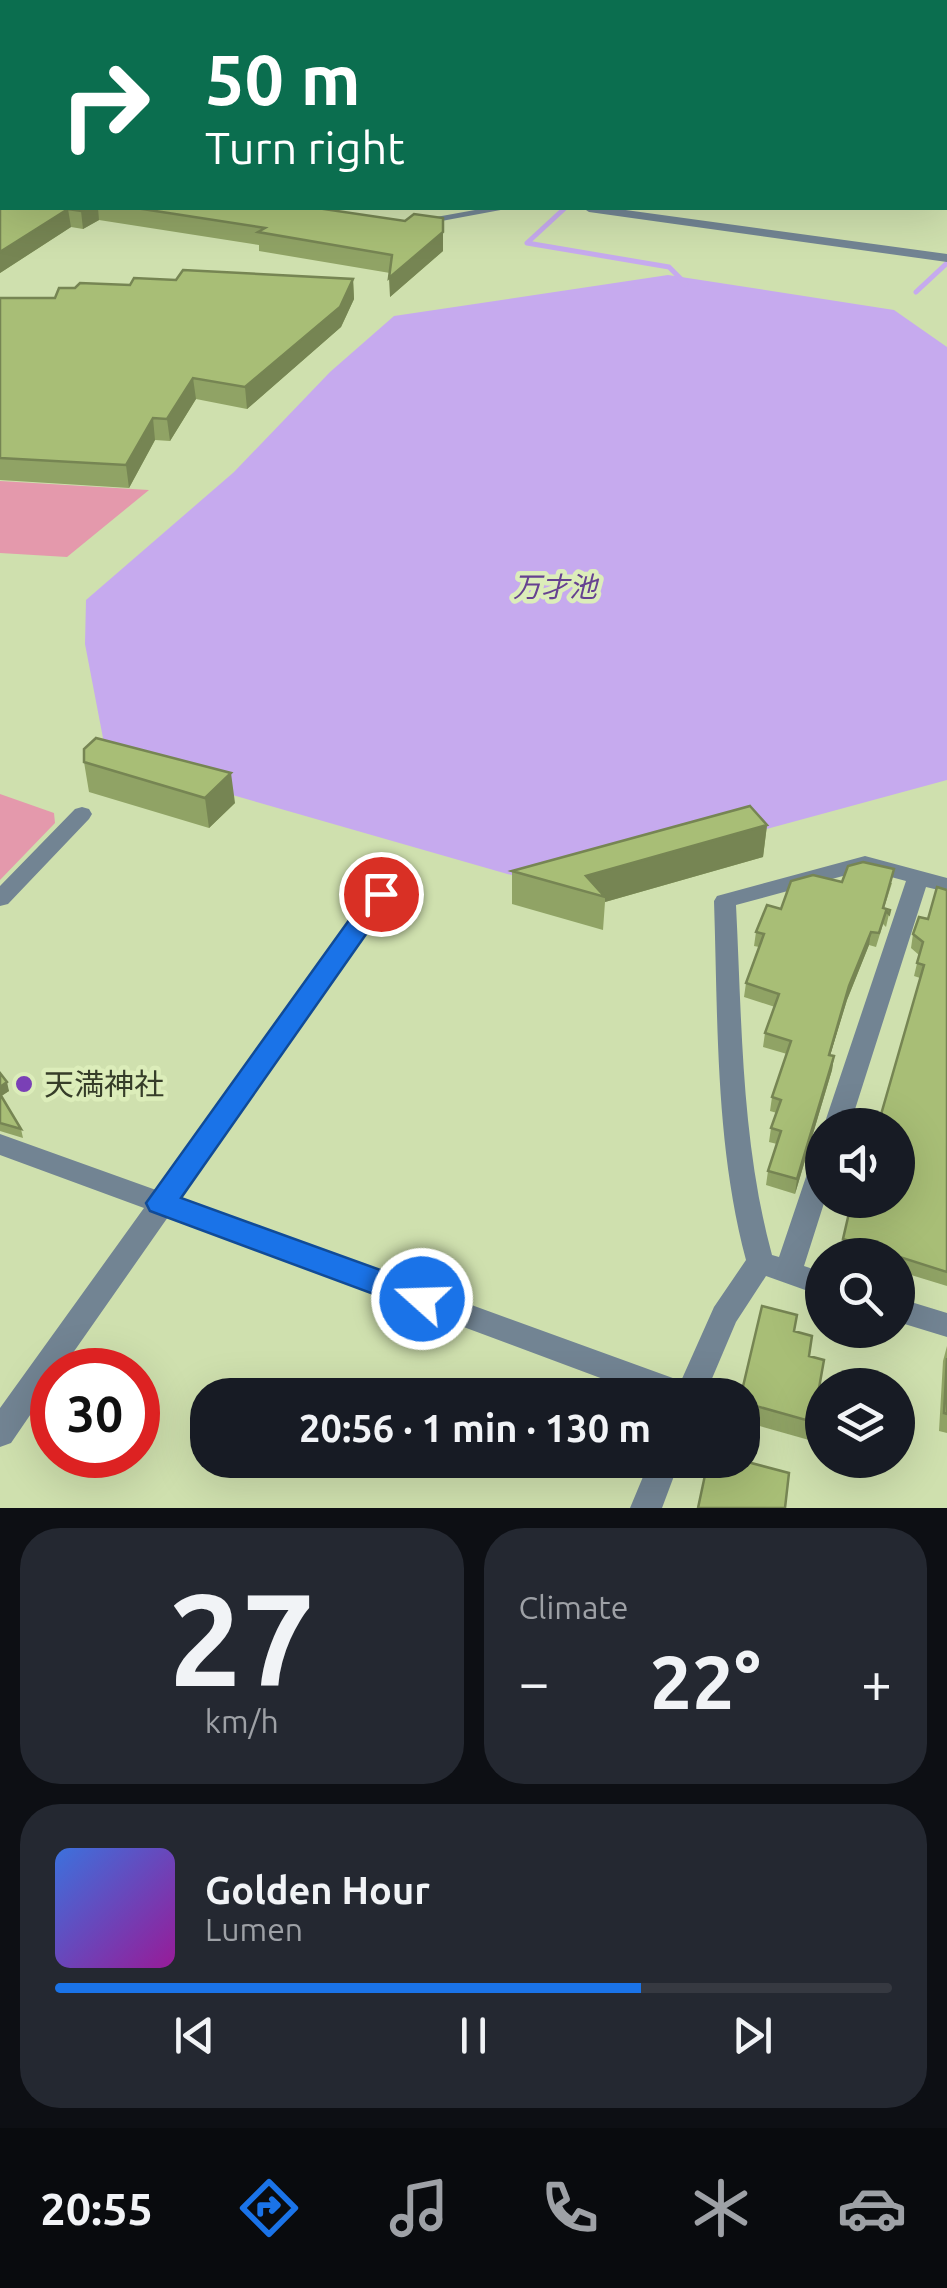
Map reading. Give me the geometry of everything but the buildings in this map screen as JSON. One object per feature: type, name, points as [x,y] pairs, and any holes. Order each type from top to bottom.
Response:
[{"type":"street","points":[[397,224],[492,210]]},
{"type":"street","points":[[603,210],[947,258]]},
{"type":"street","points":[[0,899],[82,814]]},
{"type":"street","points":[[760,1262],[749,1228],[736,1105],[725,900],[865,863],[947,885]]},
{"type":"street","points":[[842,1108],[918,877]]},
{"type":"street","points":[[0,1433],[381,894]]},
{"type":"street","points":[[0,1144],[636,1378]]},
{"type":"street","points":[[788,1272],[806,1218]]},
{"type":"street","points":[[760,1262],[805,1278]]},
{"type":"street","points":[[697,1378],[724,1316],[760,1262]]},
{"type":"street","points":[[915,1315],[947,1325]]},
{"type":"street","points":[[646,1508],[658,1478]]},
{"type":"shaded area","points":[[0,481],[149,490],[67,557],[0,553]]},
{"type":"shaded area","points":[[0,794],[54,813],[55,823],[0,880]]},
{"type":"water","name":"万才池","points":[[668,275],[894,310],[947,347],[947,780],[553,887],[107,759],[85,644],[86,600],[234,472],[330,372],[394,316]]},
{"type":"waterway","points":[[563,210],[527,243],[669,267],[686,284]]},
{"type":"waterway","points":[[916,292],[947,263]]},
{"type":"place","name":"天満神社","points":[[24,1084]]},
{"type":"route","points":[[381,894],[161,1203],[422,1299]]}]
